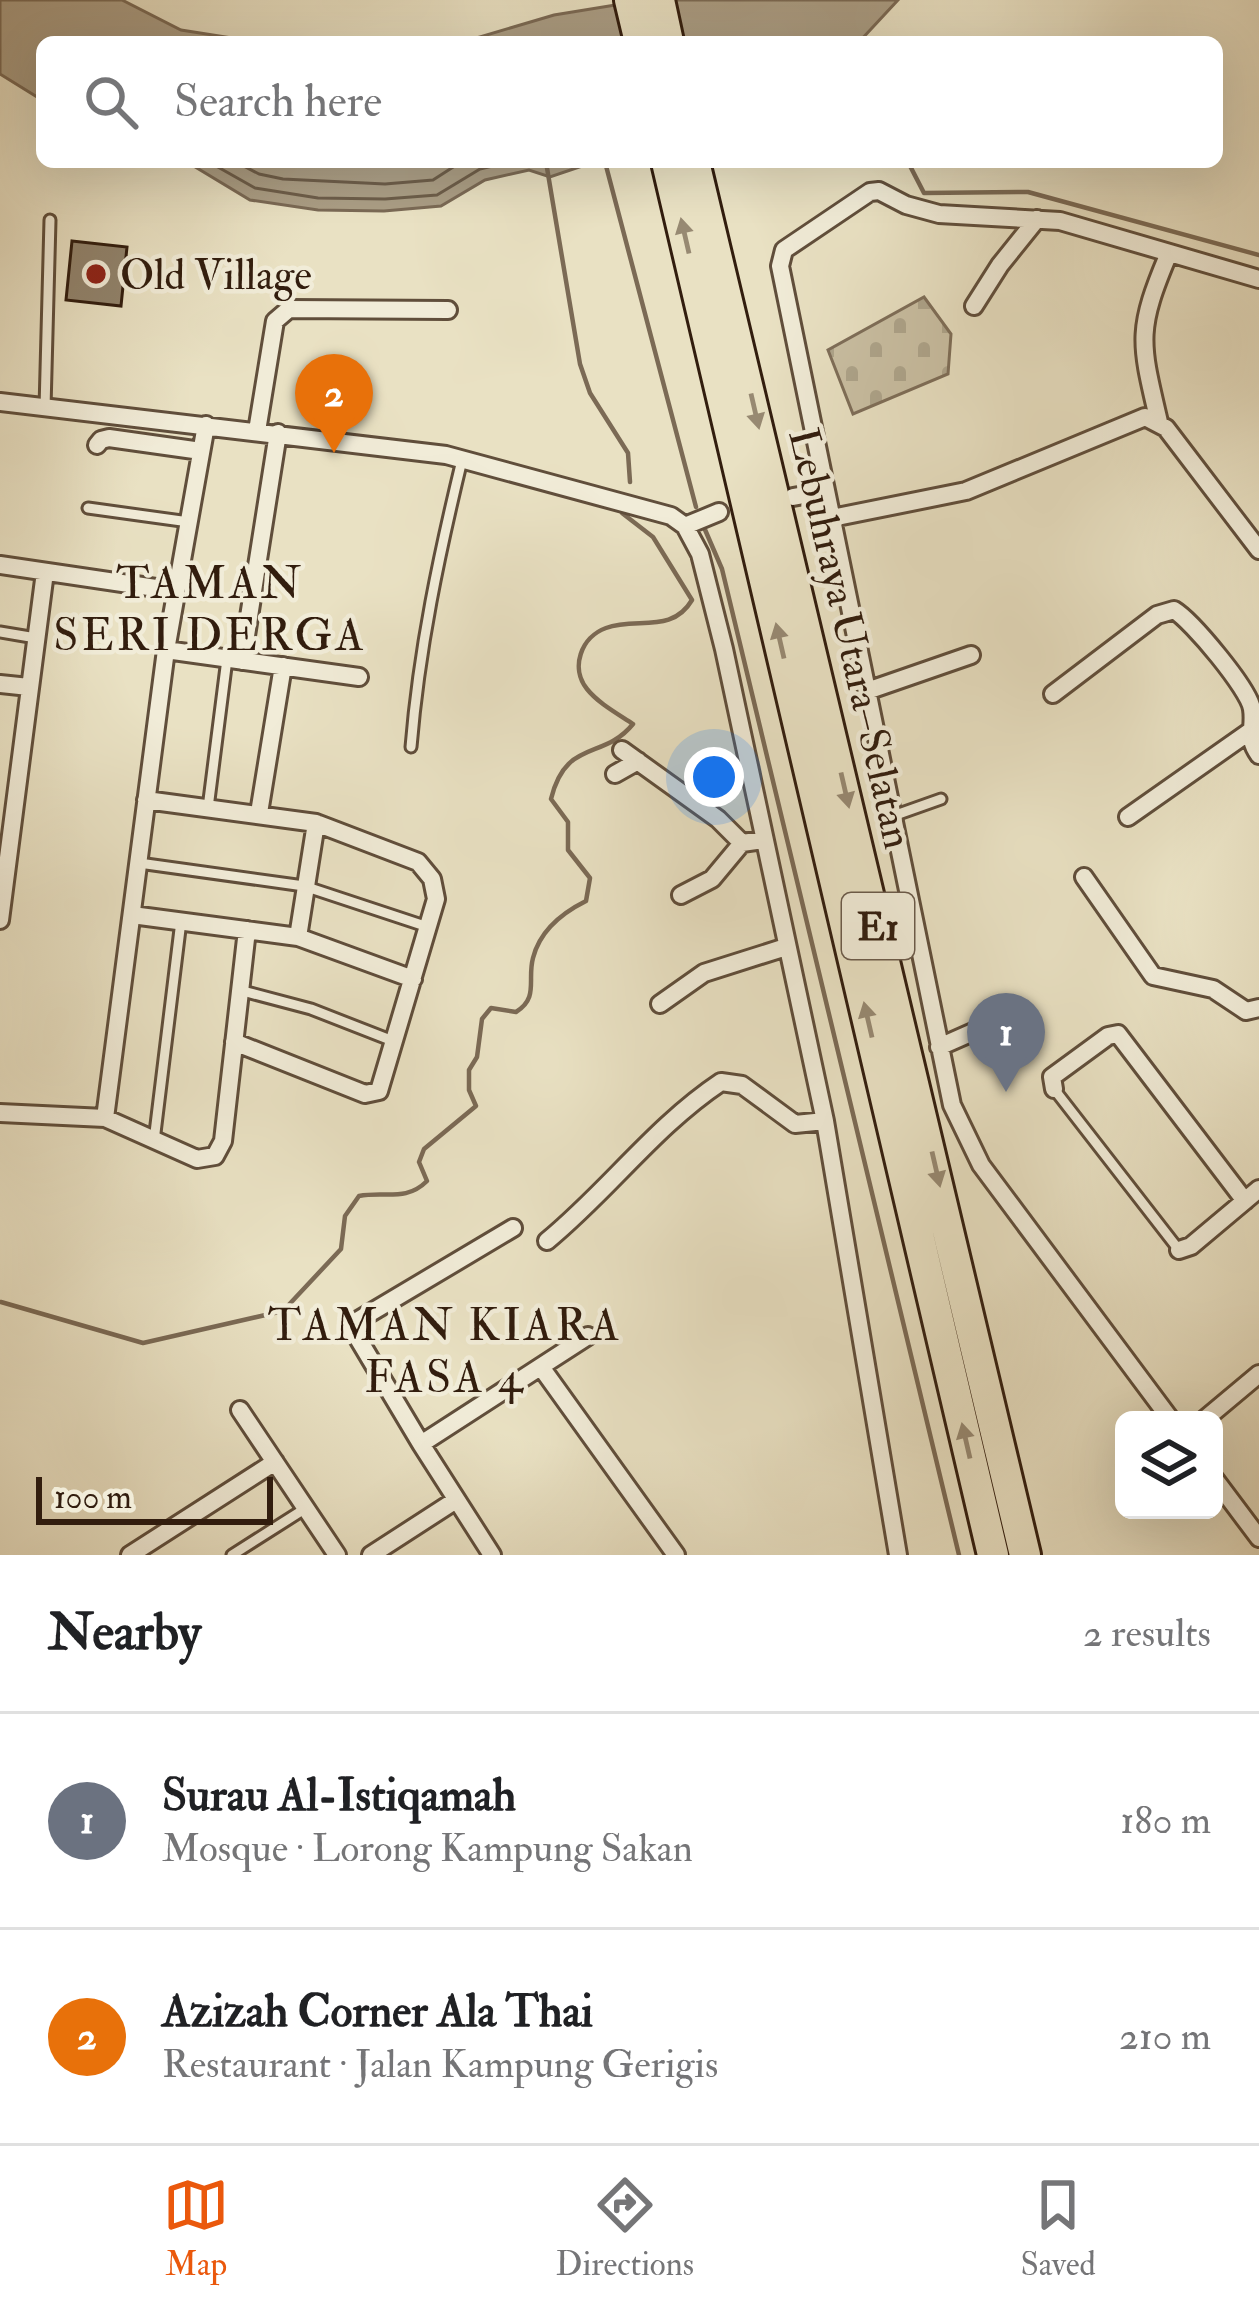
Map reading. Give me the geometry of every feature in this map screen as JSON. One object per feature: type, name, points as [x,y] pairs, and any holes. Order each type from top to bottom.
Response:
[{"type":"highway","points":[[630,0],[639,36]]},
{"type":"highway","points":[[658,0],[667,36]]},
{"type":"highway","name":"Lebuhraya Utara–Selatan","points":[[670,168],[715,303],[1025,1555]]},
{"type":"highway","name":"Lebuhraya Utara–Selatan","points":[[695,168],[715,303],[993,1555]]},
{"type":"street","points":[[1164,1411],[974,1154],[952,1105],[780,266],[784,250],[880,191],[906,205],[939,214],[1060,220],[1259,279]]},
{"type":"street","points":[[974,306],[1036,219]]},
{"type":"street","points":[[1169,253],[1147,304],[1142,350],[1160,422],[1259,550]]},
{"type":"street","points":[[257,430],[280,313],[289,309],[448,310]]},
{"type":"street","points":[[0,402],[396,447],[671,516],[685,526],[700,554],[724,649],[826,1121],[898,1555]]},
{"type":"street","points":[[832,518],[966,491],[1136,419],[1160,422]]},
{"type":"street","points":[[105,1118],[166,650],[206,425]]},
{"type":"street","points":[[235,660],[278,433]]},
{"type":"street","points":[[97,445],[110,438],[201,451]]},
{"type":"street","points":[[793,497],[826,491]]},
{"type":"street","points":[[685,526],[719,512]]},
{"type":"street","points":[[0,565],[176,591]]},
{"type":"street","points":[[0,920],[45,572]]},
{"type":"street","points":[[1053,694],[1157,614],[1174,610],[1246,696],[1252,712],[1249,732],[1259,755]]},
{"type":"street","points":[[166,650],[358,677]]},
{"type":"street","points":[[867,691],[971,655]]},
{"type":"street","points":[[259,813],[283,666]]},
{"type":"street","points":[[0,684],[29,687]]},
{"type":"street","points":[[1128,818],[1249,732]]},
{"type":"street","points":[[615,774],[630,756],[718,819],[742,843]]},
{"type":"street","points":[[146,800],[316,823],[418,862],[435,888],[383,1086],[373,1094],[234,1042]]},
{"type":"street","points":[[298,937],[316,823]]},
{"type":"street","points":[[681,895],[712,879],[742,843],[764,840]]},
{"type":"street","points":[[1084,877],[1153,976],[1213,989],[1246,1010],[1259,1008]]},
{"type":"street","points":[[132,915],[298,937],[413,980]]},
{"type":"street","points":[[0,1113],[105,1118],[154,1142],[208,1160],[220,1151],[247,930]]},
{"type":"street","points":[[660,1004],[704,973],[786,947]]},
{"type":"street","points":[[939,1047],[998,1021]]},
{"type":"street","points":[[1054,1089],[1052,1077],[1108,1036],[1118,1034],[1252,1195],[1187,1250],[1179,1250]]},
{"type":"street","points":[[547,1241],[592,1204],[659,1131],[721,1082],[742,1085],[795,1124],[826,1121]]},
{"type":"street","points":[[492,1555],[350,1325],[513,1228]]},
{"type":"street","points":[[421,1444],[588,1336]]},
{"type":"street","points":[[541,1367],[676,1555]]},
{"type":"street","points":[[1215,1411],[1259,1374]]},
{"type":"street","points":[[240,1410],[337,1555]]},
{"type":"street","points":[[130,1555],[275,1462]]},
{"type":"street","points":[[1223,1490],[1259,1538]]},
{"type":"street","points":[[371,1555],[456,1499]]},
{"type":"lane","points":[[45,408],[50,220]]},
{"type":"lane","points":[[411,747],[416,682],[434,574],[461,460]]},
{"type":"lane","points":[[88,508],[190,522]]},
{"type":"lane","points":[[0,632],[36,638]]},
{"type":"lane","points":[[208,808],[235,660]]},
{"type":"lane","points":[[893,816],[940,799]]},
{"type":"lane","points":[[140,863],[304,886],[428,927]]},
{"type":"lane","points":[[154,1142],[181,921]]},
{"type":"lane","points":[[239,990],[311,1009],[396,1042]]},
{"type":"lane","points":[[1054,1089],[1179,1250]]},
{"type":"lane","points":[[232,1555],[305,1508]]},
{"type":"green space","points":[[924,297],[951,334],[948,374],[853,414],[828,350]]},
{"type":"water","points":[[0,0],[122,0],[181,30],[220,36],[36,36],[36,96],[0,74]]},
{"type":"water","points":[[646,0],[898,0],[865,36],[483,36],[554,15]]},
{"type":"water","points":[[197,168],[576,168],[550,177],[529,170],[485,180],[441,206],[318,210],[250,200]]},
{"type":"building","name":"Old Village","points":[[72,241],[127,247],[121,306],[66,300]]},
{"type":"waterway","points":[[547,168],[580,364],[590,393],[628,453],[630,482]]},
{"type":"waterway","points":[[607,168],[696,507]]},
{"type":"waterway","points":[[911,168],[924,193],[1028,192],[1259,255]]},
{"type":"waterway","points":[[1,1302],[143,1343],[283,1311],[341,1249],[345,1216],[359,1196],[403,1194],[427,1181],[419,1162],[424,1149],[476,1106],[469,1090],[469,1070],[477,1057],[482,1019],[491,1008],[516,1012],[523,1007],[530,995],[533,958],[541,939],[561,917],[586,901],[590,878],[568,850],[568,822],[551,799],[566,767],[633,724],[587,689],[579,672],[581,654],[597,632],[664,621],[684,611],[692,600],[653,537],[622,513]]},
{"type":"waterway","points":[[703,525],[722,569],[959,1555]]},
{"type":"place","name":"Old Village","points":[[96,274]]},
{"type":"place","name":"Azizah Corner Ala Thai","points":[[334,453]]},
{"type":"place","name":"Surau Al-Istiqamah","points":[[1006,1092]]},
{"type":"district","name":"TAMAN SERI DERGA","points":[[210,608]]},
{"type":"district","name":"TAMAN KIARA FASA 4","points":[[445,1350]]}]
